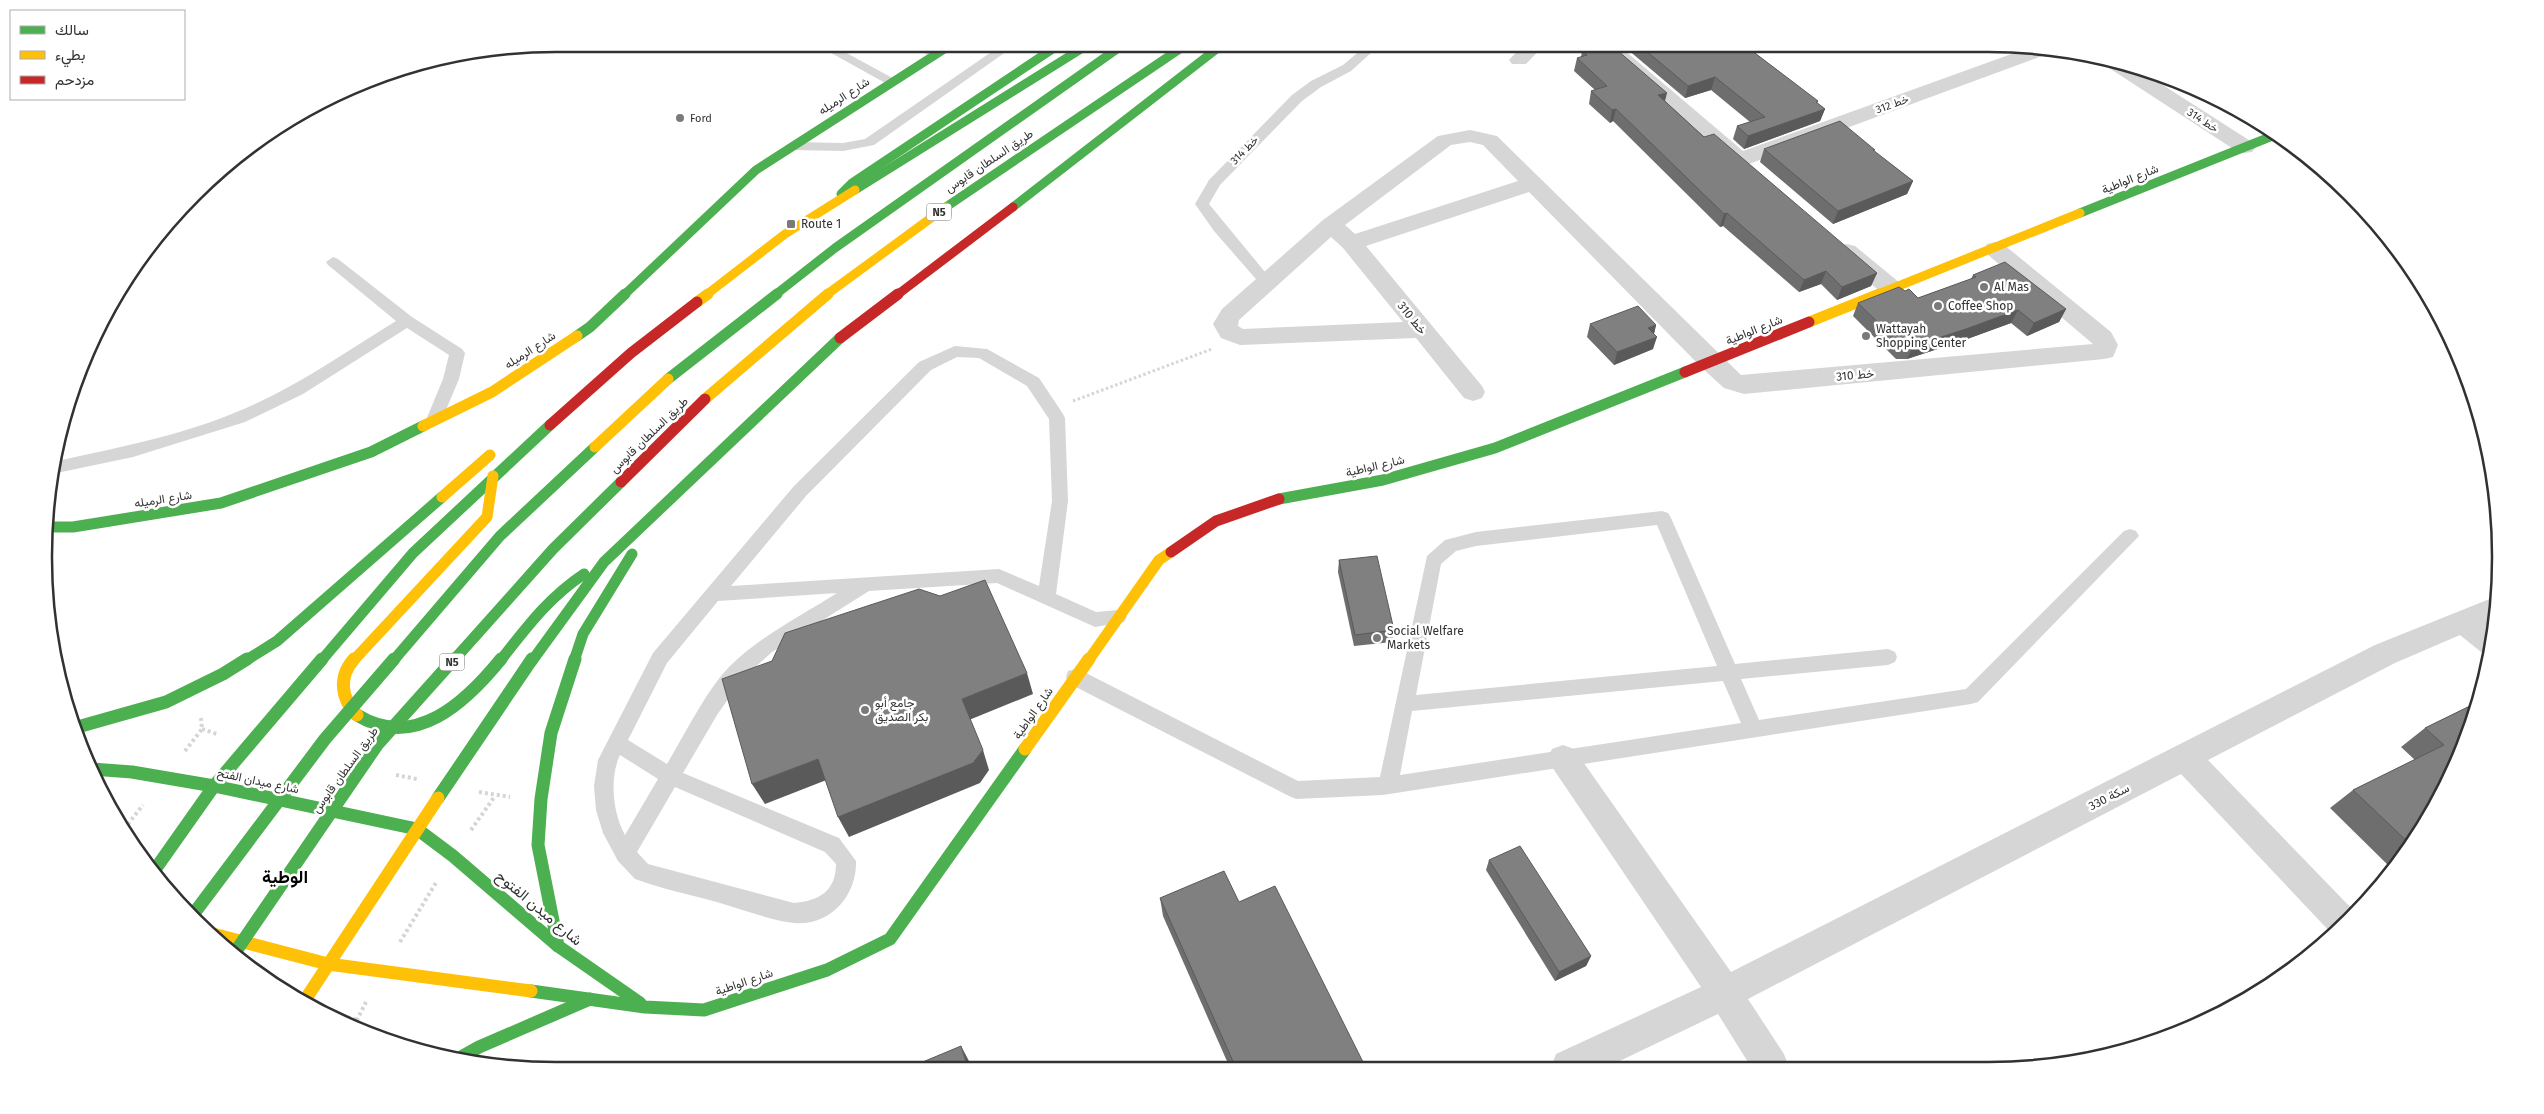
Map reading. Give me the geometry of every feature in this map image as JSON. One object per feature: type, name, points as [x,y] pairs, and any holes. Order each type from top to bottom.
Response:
[{"type":"main road","name":"شارع الرميله","points":[[54,527],[73,527],[221,503],[371,452],[492,392],[590,327],[756,170],[939,52]]},
{"type":"main road","points":[[830,204],[852,183],[1048,52]]},
{"type":"main road","points":[[552,408],[631,353],[785,234],[830,204],[1076,52]]},
{"type":"main road","name":"طريق السلطان قابوس","points":[[196,910],[326,739],[500,536],[668,379],[739,320],[865,226],[1113,52]]},
{"type":"main road","name":"طريق السلطان قابوس","points":[[238,948],[377,745],[553,549],[705,400],[748,360],[908,234],[1175,52]]},
{"type":"main road","points":[[308,995],[417,829],[545,641],[604,562],[665,506],[825,350],[1147,106],[1213,52]]},
{"type":"main road","name":"شارع الواطية","points":[[328,964],[645,1007],[704,1010],[827,970],[890,939],[1158,560],[1216,521],[1271,501],[1383,480],[1495,448],[2267,138]]},
{"type":"main road","points":[[158,865],[214,786],[413,554],[493,476],[631,353]]},
{"type":"main road","points":[[82,726],[166,702],[223,674],[277,641],[498,448]]},
{"type":"main road","points":[[493,476],[486,517],[350,664],[343,677],[340,690],[345,701],[353,711],[374,724],[403,729],[424,724],[449,712],[461,703],[486,677],[564,585],[604,562]]},
{"type":"main road","points":[[558,946],[538,845],[541,799],[551,733],[583,634],[619,572],[665,506]]},
{"type":"main road","name":"شارع ميدان الفتح","points":[[100,770],[132,772],[214,786],[417,829]]},
{"type":"main road","name":"شارع ميدن الفتوح","points":[[417,829],[453,856],[558,946],[645,1007]]},
{"type":"main road","points":[[226,937],[328,964]]},
{"type":"main road","points":[[468,1053],[590,999]]},
{"type":"street","points":[[1519,60],[1527,52]]},
{"type":"street","name":"خط 312","points":[[1615,52],[1748,166],[2028,55]]},
{"type":"street","name":"خط 314","points":[[2132,74],[2245,147]]},
{"type":"street","name":"خط 310","points":[[1473,392],[1351,243],[1331,224],[1445,140],[1470,136],[1490,140],[1711,362],[1733,382],[1750,386],[2096,354],[2104,351],[2106,345],[2102,338],[1995,249]]},
{"type":"street","points":[[1351,243],[1533,183]]},
{"type":"street","points":[[1331,224],[1227,320],[1226,328],[1234,336],[1240,337],[1422,330]]},
{"type":"street","points":[[1831,237],[1892,289]]},
{"type":"street","name":"سكة 330","points":[[1580,1062],[1725,993],[2186,758],[2385,654],[2488,610]]},
{"type":"street","points":[[2464,621],[2485,639]]},
{"type":"street","points":[[1563,758],[1725,993],[1768,1062]]},
{"type":"street","points":[[2186,758],[2339,919]]},
{"type":"lane","points":[[836,52],[892,81]]},
{"type":"lane","points":[[930,52],[936,54]]},
{"type":"lane","points":[[792,146],[844,147],[869,142],[999,52]]},
{"type":"lane","name":"خط 314","points":[[1266,282],[1218,228],[1202,204],[1214,182],[1297,98],[1316,84],[1347,68],[1366,52]]},
{"type":"lane","points":[[333,262],[407,321],[457,353],[451,379],[434,420]]},
{"type":"lane","points":[[61,466],[133,451],[240,418],[297,390],[407,321]]},
{"type":"lane","points":[[617,743],[672,777],[832,845],[846,861],[846,883],[840,894],[819,910],[794,913],[642,872],[625,854],[613,833],[606,810],[604,786],[608,760],[660,658],[800,492],[924,366],[955,351],[982,352],[1033,382],[1057,418],[1060,501],[1046,598]]},
{"type":"lane","points":[[1388,785],[1433,561],[1451,545],[1476,539],[1662,518],[1753,728]]},
{"type":"lane","points":[[1075,677],[1296,790],[1388,785],[1971,696],[2130,536]]},
{"type":"lane","points":[[714,594],[999,576],[1095,620],[1118,617]]},
{"type":"lane","points":[[625,854],[672,777],[710,709],[735,673],[765,647],[864,585]]},
{"type":"lane","points":[[1095,620],[1105,636]]},
{"type":"lane","points":[[1405,704],[1888,657]]},
{"type":"path","points":[[1051,409],[1205,354],[1234,336]]},
{"type":"path","points":[[357,1020],[382,971],[453,856],[495,796]]},
{"type":"building","points":[[1583,52],[1619,52],[1667,93],[1658,95],[1704,137],[1714,134],[1877,273],[1842,287],[1826,271],[1804,280],[1727,213],[1724,214],[1616,109],[1612,110],[1591,91],[1607,86],[1577,58],[1587,55]]},
{"type":"building","points":[[1648,52],[1754,52],[1818,101],[1816,102],[1825,109],[1748,136],[1737,126],[1765,117],[1715,77],[1688,86]]},
{"type":"building","points":[[1840,121],[1913,181],[1838,211],[1764,149]]},
{"type":"building","points":[[2005,262],[2066,309],[2034,323],[2018,310],[1966,329],[1913,346],[1903,347],[1858,303],[1899,287],[1905,291],[1909,289],[1918,298],[1976,277],[1973,275]]},
{"type":"building","points":[[1638,306],[1656,325],[1648,328],[1657,337],[1617,352],[1590,324]]},
{"type":"building","points":[[1377,556],[1394,630],[1355,635],[1339,560]]},
{"type":"building","name":"جامع أبو بكر الصديق","points":[[985,580],[1027,673],[962,699],[983,750],[973,763],[838,817],[818,759],[752,784],[722,679],[772,661],[785,633],[919,589],[940,596]]},
{"type":"building","points":[[2469,707],[2453,750],[2439,780],[2424,809],[2405,839],[2353,790],[2444,745],[2425,728]]},
{"type":"building","points":[[1520,846],[1591,956],[1559,972],[1489,860]]},
{"type":"building","points":[[1224,871],[1239,902],[1275,886],[1363,1062],[1233,1062],[1160,898]]},
{"type":"building","points":[[961,1046],[966,1062],[923,1062]]},
{"type":"traffic: fast","points":[[577,336],[590,327],[756,170],[940,52]]},
{"type":"traffic: fast","points":[[841,194],[852,183],[1048,52]]},
{"type":"traffic: fast","points":[[855,190],[1076,52]]},
{"type":"traffic: fast","points":[[668,379],[835,248],[1113,52]]},
{"type":"traffic: fast","points":[[946,207],[1175,52]]},
{"type":"traffic: fast","points":[[1013,207],[1213,52]]},
{"type":"traffic: fast","points":[[2080,213],[2267,138]]},
{"type":"traffic: fast","points":[[438,798],[545,641],[604,562],[709,464],[825,350],[840,338]]},
{"type":"traffic: fast","points":[[1279,499],[1383,480],[1495,448],[1685,372]]},
{"type":"traffic: fast","points":[[158,865],[214,786],[413,553],[550,425]]},
{"type":"traffic: fast","points":[[54,527],[73,527],[221,503],[371,452],[423,426]]},
{"type":"traffic: fast","points":[[196,910],[325,739],[500,536],[595,447]]},
{"type":"traffic: fast","points":[[238,948],[377,745],[553,549],[621,482]]},
{"type":"traffic: fast","points":[[82,726],[166,702],[223,674],[277,641],[442,497]]},
{"type":"traffic: fast","points":[[558,946],[538,845],[541,799],[551,733],[583,634],[632,554]]},
{"type":"traffic: fast","points":[[357,715],[380,725],[404,727],[433,720],[458,705],[480,685],[540,610],[561,589],[584,574]]},
{"type":"traffic: fast","points":[[531,991],[645,1007],[704,1010],[827,970],[890,939],[1025,749]]},
{"type":"traffic: fast","points":[[100,770],[132,772],[214,786],[417,829],[453,856],[558,946],[640,1003]]},
{"type":"traffic: fast","points":[[468,1053],[590,999]]},
{"type":"traffic: slow","points":[[697,302],[785,234],[855,190]]},
{"type":"traffic: slow","points":[[705,399],[818,301],[946,207]]},
{"type":"traffic: slow","points":[[1809,322],[2080,213]]},
{"type":"traffic: slow","points":[[423,426],[492,392],[577,336]]},
{"type":"traffic: slow","points":[[595,447],[668,379]]},
{"type":"traffic: slow","points":[[442,497],[490,455]]},
{"type":"traffic: slow","points":[[357,715],[347,704],[343,691],[344,678],[350,664],[487,517],[493,476]]},
{"type":"traffic: slow","points":[[1025,749],[1159,560],[1171,552]]},
{"type":"traffic: slow","points":[[308,996],[438,798]]},
{"type":"traffic: slow","points":[[226,937],[328,964],[531,991]]},
{"type":"traffic: jam","points":[[840,338],[1013,207]]},
{"type":"traffic: jam","points":[[550,425],[631,353],[697,302]]},
{"type":"traffic: jam","points":[[1685,372],[1809,322]]},
{"type":"traffic: jam","points":[[621,482],[705,399]]},
{"type":"traffic: jam","points":[[1171,552],[1216,521],[1279,499]]},
{"type":"place","name":"Ford","points":[[680,118]]},
{"type":"place","name":"Route 1","points":[[791,224]]},
{"type":"place","name":"Al Mas","points":[[1984,287]]},
{"type":"place","name":"Coffee Shop","points":[[1938,306]]},
{"type":"place","name":"Wattayah Shopping Center","points":[[1866,336]]},
{"type":"place","name":"Social Welfare Markets","points":[[1377,638]]},
{"type":"place","name":"جامع أبو بكر الصديق","points":[[865,710]]},
{"type":"district","name":"الوطية","points":[[285,877]]}]
